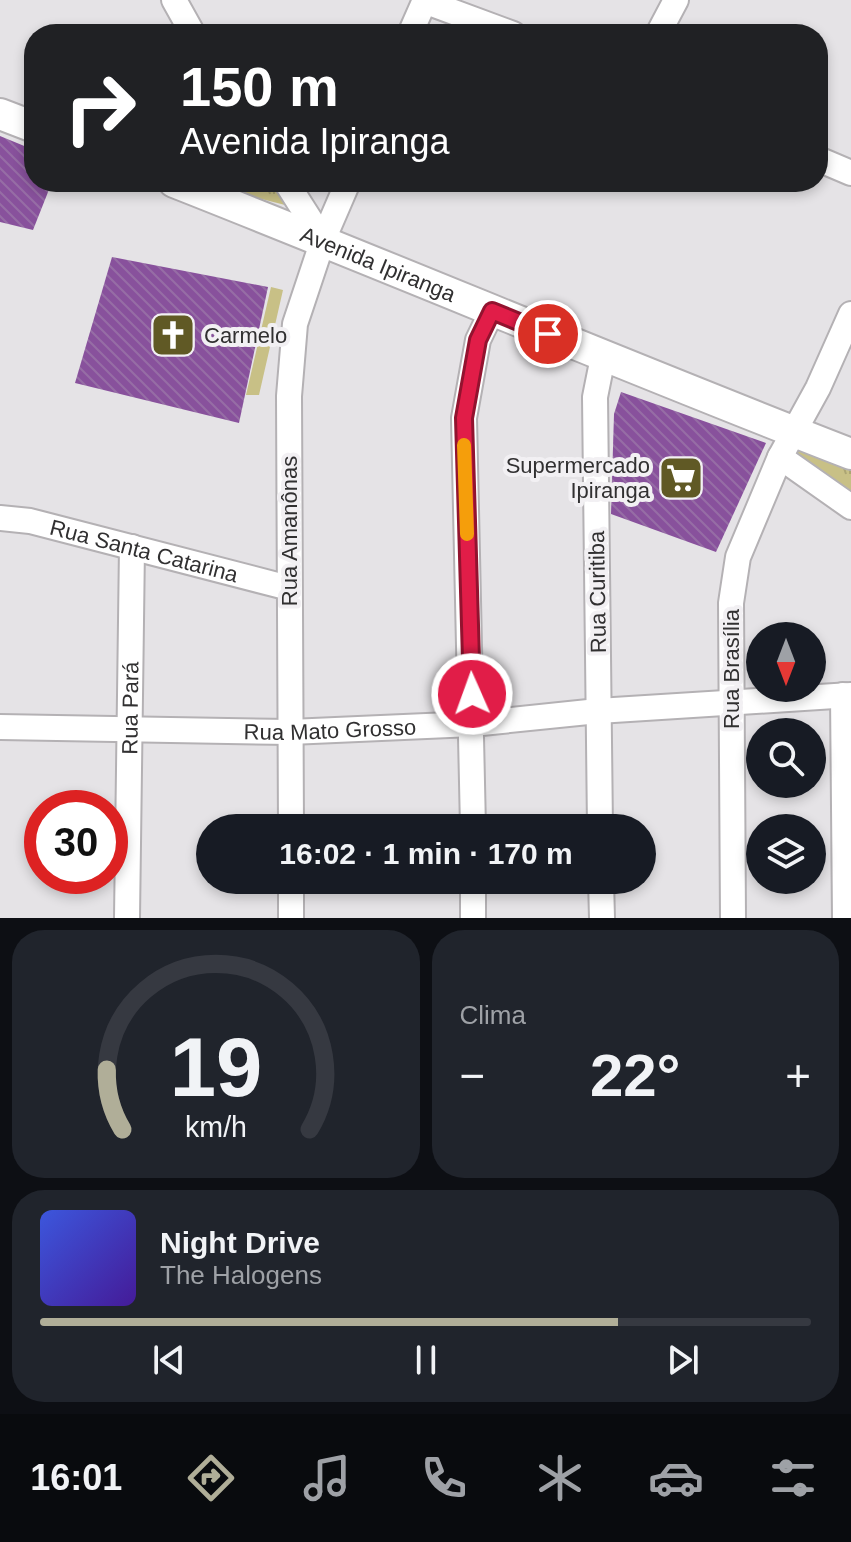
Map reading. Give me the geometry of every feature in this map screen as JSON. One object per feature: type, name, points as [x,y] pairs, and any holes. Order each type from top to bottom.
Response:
[{"type":"main road","points":[[0,114],[24,123]]},
{"type":"main road","name":"Avenida Ipiranga","points":[[219,192],[323,240],[603,357],[786,444],[851,454]]},
{"type":"street","points":[[174,0],[187,24]]},
{"type":"street","points":[[414,24],[424,0],[487,24]]},
{"type":"street","points":[[663,24],[676,0]]},
{"type":"street","points":[[828,163],[851,173]]},
{"type":"street","points":[[292,192],[323,240]]},
{"type":"street","name":"Rua Amanônas","points":[[291,814],[289,396],[295,324],[323,240],[344,192]]},
{"type":"street","points":[[473,814],[464,418],[478,340],[492,311]]},
{"type":"street","name":"Rua Brasília","points":[[733,918],[731,603],[738,557],[786,444],[818,388],[851,314]]},
{"type":"street","name":"Rua Curitiba","points":[[600,814],[595,397],[603,357]]},
{"type":"street","points":[[786,444],[851,507]]},
{"type":"street","name":"Rua Santa Catarina","points":[[0,518],[30,521],[289,588]]},
{"type":"street","name":"Rua Pará","points":[[127,918],[132,547]]},
{"type":"street","points":[[845,918],[847,695]]},
{"type":"street","name":"Rua Mato Grosso","points":[[0,727],[290,732],[472,724],[598,711],[847,695]]},
{"type":"street","points":[[291,894],[291,918]]},
{"type":"street","points":[[473,894],[473,918]]},
{"type":"street","points":[[601,894],[602,918]]},
{"type":"green space","points":[[235,192],[277,192],[285,205]]},
{"type":"green space","points":[[271,287],[283,290],[259,395],[246,395]]},
{"type":"green space","points":[[793,432],[851,455],[851,505],[782,454]]},
{"type":"building","points":[[0,136],[24,146],[24,192],[48,192],[33,230],[0,222]]},
{"type":"building","name":"Carmelo","points":[[112,257],[268,287],[239,423],[75,383]]},
{"type":"building","name":"Supermercado Ipiranga","points":[[621,392],[766,443],[716,552],[611,514],[614,414]]},
{"type":"slow traffic","points":[[464,445],[467,534]]},
{"type":"place","name":"Carmelo","points":[[173,335]]},
{"type":"place","name":"Supermercado Ipiranga","points":[[681,478]]},
{"type":"route","points":[[472,694],[464,418],[478,340],[492,311],[548,334]]}]
